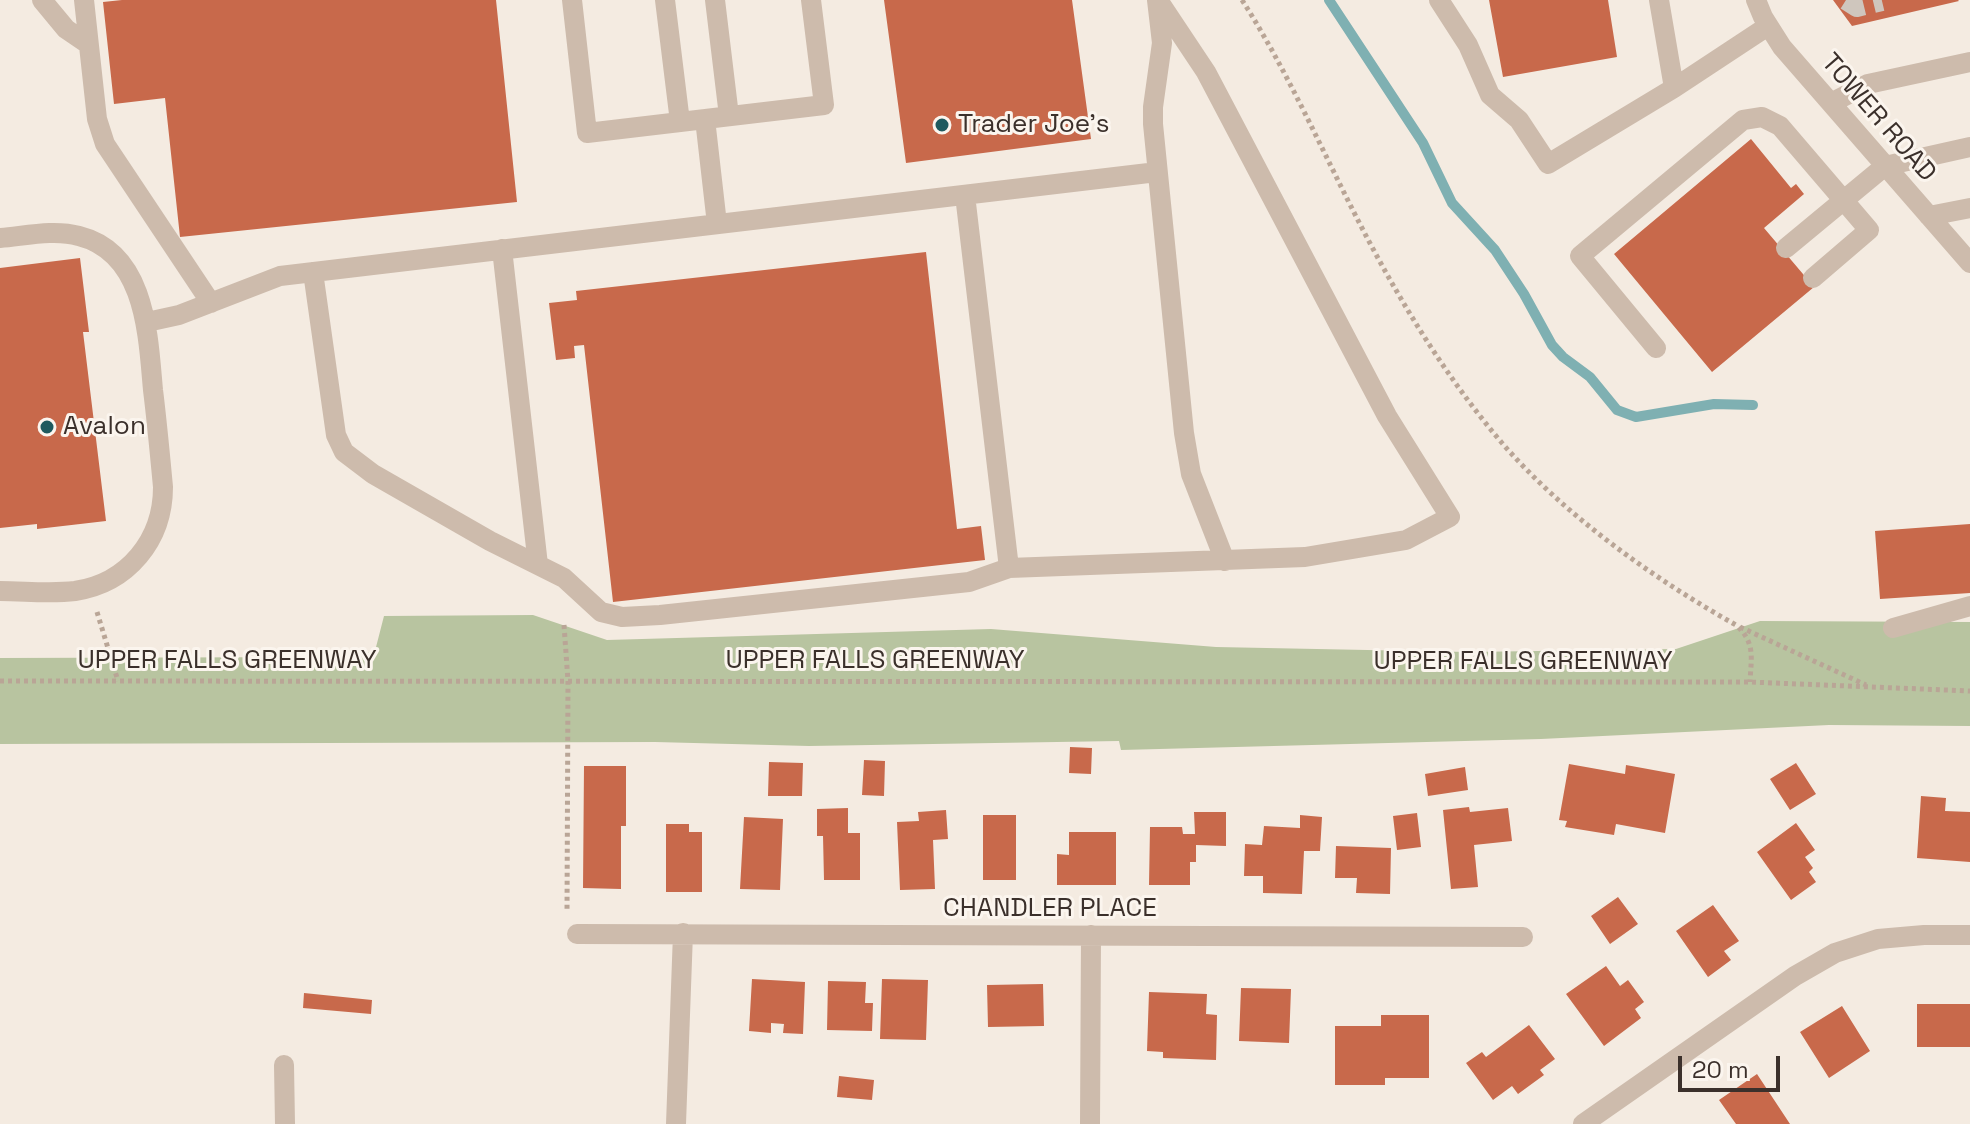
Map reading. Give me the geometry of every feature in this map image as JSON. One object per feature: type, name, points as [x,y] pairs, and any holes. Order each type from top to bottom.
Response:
[{"type":"street","points":[[42,0],[66,29],[88,44]]},
{"type":"street","points":[[84,0],[97,119],[105,144],[211,303]]},
{"type":"street","points":[[572,0],[587,133],[824,105],[811,0]]},
{"type":"street","points":[[665,0],[680,122]]},
{"type":"street","points":[[715,0],[729,116]]},
{"type":"street","points":[[1158,0],[1162,43],[1153,107],[1157,172],[1187,454],[1198,493],[1225,561]]},
{"type":"street","points":[[313,272],[336,435],[344,452],[373,474],[437,512],[572,583],[601,612],[610,615],[635,617],[969,582],[1009,568],[1305,557],[1406,540],[1450,517],[1387,416],[1206,72],[1158,0]]},
{"type":"street","points":[[1439,0],[1468,45],[1490,95],[1519,120],[1548,164],[1674,88],[1768,26]]},
{"type":"street","points":[[1659,0],[1674,88]]},
{"type":"street","name":"TOWER ROAD","points":[[1756,0],[1782,47],[1970,263]]},
{"type":"street","points":[[1831,103],[1868,84],[1970,62]]},
{"type":"street","points":[[1656,348],[1580,256],[1732,127],[1753,117],[1775,122],[1869,230],[1813,278]]},
{"type":"street","points":[[705,119],[717,224]]},
{"type":"street","points":[[1786,248],[1885,166],[1970,147]]},
{"type":"street","points":[[147,322],[179,315],[270,278],[1157,172]]},
{"type":"street","points":[[965,195],[1009,568]]},
{"type":"street","points":[[1929,216],[1970,208]]},
{"type":"street","points":[[0,238],[65,233],[92,240],[115,258],[132,281],[147,322],[163,487],[160,519],[148,544],[131,566],[90,588],[62,592],[0,591]]},
{"type":"street","points":[[502,249],[538,565]]},
{"type":"street","points":[[1893,628],[1970,606]]},
{"type":"street","points":[[676,1124],[683,933]]},
{"type":"street","name":"CHANDLER PLACE","points":[[577,934],[1523,937]]},
{"type":"street","points":[[1090,1124],[1091,935]]},
{"type":"street","points":[[1583,1124],[1795,976],[1835,953],[1878,939],[1970,935]]},
{"type":"street","points":[[284,1065],[285,1124]]},
{"type":"path","name":"UPPER FALLS GREENWAY","points":[[1242,0],[1273,52],[1373,251],[1433,351],[1480,416],[1532,474],[1655,575],[1736,625],[1871,687]]},
{"type":"path","points":[[90,588],[118,681]]},
{"type":"path","points":[[564,625],[568,681],[567,921],[577,934]]},
{"type":"path","points":[[1736,625],[1750,642],[1750,682]]},
{"type":"path","name":"UPPER FALLS GREENWAY","points":[[0,681],[1750,682],[1970,691]]},
{"type":"green space","points":[[533,615],[607,640],[991,629],[1216,647],[1468,652],[1676,649],[1760,621],[1970,622],[1970,726],[1829,725],[1541,739],[1121,750],[1119,741],[809,746],[655,742],[0,744],[0,658],[336,657],[375,651],[384,616]]},
{"type":"building","points":[[496,0],[517,202],[180,237],[165,98],[114,104],[103,2]]},
{"type":"building","points":[[884,0],[1072,0],[1091,139],[906,163]]},
{"type":"building","points":[[1489,0],[1608,0],[1617,57],[1503,77]]},
{"type":"building","points":[[1833,0],[1958,0],[1959,1],[1852,26]]},
{"type":"building","points":[[1751,139],[1791,188],[1796,184],[1804,194],[1764,228],[1814,287],[1712,372],[1614,254]]},
{"type":"building","points":[[926,252],[957,529],[981,526],[985,560],[613,602],[584,345],[574,346],[575,358],[556,360],[549,303],[577,300],[576,291]]},
{"type":"building","name":"Avalon","points":[[80,258],[89,332],[83,332],[106,521],[37,529],[37,524],[0,528],[0,268]]},
{"type":"building","points":[[1970,524],[1970,593],[1880,599],[1875,531]]},
{"type":"building","points":[[1070,747],[1092,748],[1091,774],[1069,773]]},
{"type":"building","points":[[864,760],[885,761],[884,796],[862,795]]},
{"type":"building","points":[[769,762],[803,763],[802,796],[768,796]]},
{"type":"building","points":[[1796,763],[1816,794],[1790,810],[1770,779]]},
{"type":"building","points":[[1569,764],[1625,774],[1626,765],[1675,774],[1665,833],[1616,824],[1614,835],[1565,827],[1567,821],[1559,820]]},
{"type":"building","points":[[584,766],[626,766],[626,826],[621,826],[621,889],[583,888]]},
{"type":"building","points":[[1465,767],[1468,790],[1428,796],[1425,774]]},
{"type":"building","points":[[1921,796],[1946,798],[1945,811],[1970,812],[1970,862],[1917,858]]},
{"type":"building","points":[[1469,807],[1470,812],[1508,808],[1512,841],[1474,845],[1478,887],[1451,889],[1443,810]]},
{"type":"building","points":[[848,808],[848,833],[860,833],[860,880],[824,880],[823,836],[817,836],[817,809]]},
{"type":"building","points":[[946,810],[948,839],[933,840],[935,889],[900,890],[897,822],[919,821],[918,812]]},
{"type":"building","points":[[1194,812],[1226,812],[1226,846],[1196,845],[1196,862],[1190,862],[1190,885],[1149,885],[1150,827],[1182,827],[1183,834],[1195,834]]},
{"type":"building","points":[[1417,813],[1421,847],[1397,850],[1393,816]]},
{"type":"building","points":[[983,815],[1016,815],[1016,880],[983,880]]},
{"type":"building","points":[[1300,815],[1322,817],[1320,851],[1304,851],[1302,894],[1263,893],[1263,876],[1244,876],[1245,844],[1262,845],[1264,826],[1300,828]]},
{"type":"building","points":[[744,817],[783,819],[780,890],[740,889]]},
{"type":"building","points":[[1796,823],[1815,850],[1805,857],[1813,868],[1809,872],[1816,882],[1791,900],[1757,852]]},
{"type":"building","points":[[666,824],[689,824],[689,832],[702,832],[702,892],[666,892]]},
{"type":"building","points":[[1069,832],[1116,832],[1116,885],[1057,885],[1057,854],[1069,855]]},
{"type":"building","points":[[1336,846],[1391,848],[1390,894],[1356,893],[1357,878],[1335,878]]},
{"type":"building","points":[[1618,897],[1638,924],[1610,944],[1591,916]]},
{"type":"building","points":[[1713,905],[1739,941],[1724,951],[1731,960],[1708,977],[1676,931]]},
{"type":"building","points":[[1606,966],[1620,986],[1628,980],[1644,1002],[1635,1009],[1641,1018],[1604,1046],[1566,994]]},
{"type":"building","points":[[752,979],[805,982],[803,1034],[783,1033],[784,1024],[771,1023],[771,1033],[749,1031]]},
{"type":"building","points":[[882,979],[928,980],[926,1040],[880,1039]]},
{"type":"building","points":[[828,981],[866,982],[865,1003],[873,1003],[872,1031],[827,1030]]},
{"type":"building","points":[[1043,984],[1044,1026],[988,1027],[987,985]]},
{"type":"building","points":[[1241,988],[1291,989],[1289,1043],[1239,1041]]},
{"type":"building","points":[[1149,992],[1207,994],[1206,1014],[1217,1015],[1216,1060],[1163,1058],[1163,1052],[1147,1051]]},
{"type":"building","points":[[304,993],[372,1000],[371,1014],[303,1008]]},
{"type":"building","points":[[1917,1004],[1970,1004],[1970,1047],[1917,1047]]},
{"type":"building","points":[[1842,1006],[1870,1051],[1829,1078],[1800,1032]]},
{"type":"building","points":[[1381,1015],[1429,1015],[1429,1078],[1385,1078],[1385,1085],[1335,1085],[1335,1026],[1381,1026]]},
{"type":"building","points":[[1529,1025],[1555,1059],[1540,1070],[1544,1075],[1518,1094],[1512,1086],[1493,1100],[1466,1063],[1482,1052],[1486,1057]]},
{"type":"building","points":[[1757,1074],[1790,1124],[1736,1124],[1719,1100]]},
{"type":"building","points":[[839,1076],[874,1080],[872,1100],[837,1097]]},
{"type":"waterway","points":[[1329,0],[1423,143],[1452,203],[1495,250],[1552,345],[1590,377],[1617,410],[1636,417],[1714,404],[1753,405]]},
{"type":"tunnel","points":[[1846,0],[1857,7],[1882,1]]},
{"type":"place","name":"Trader Joe's","points":[[942,125]]},
{"type":"place","name":"Avalon","points":[[47,427]]}]
